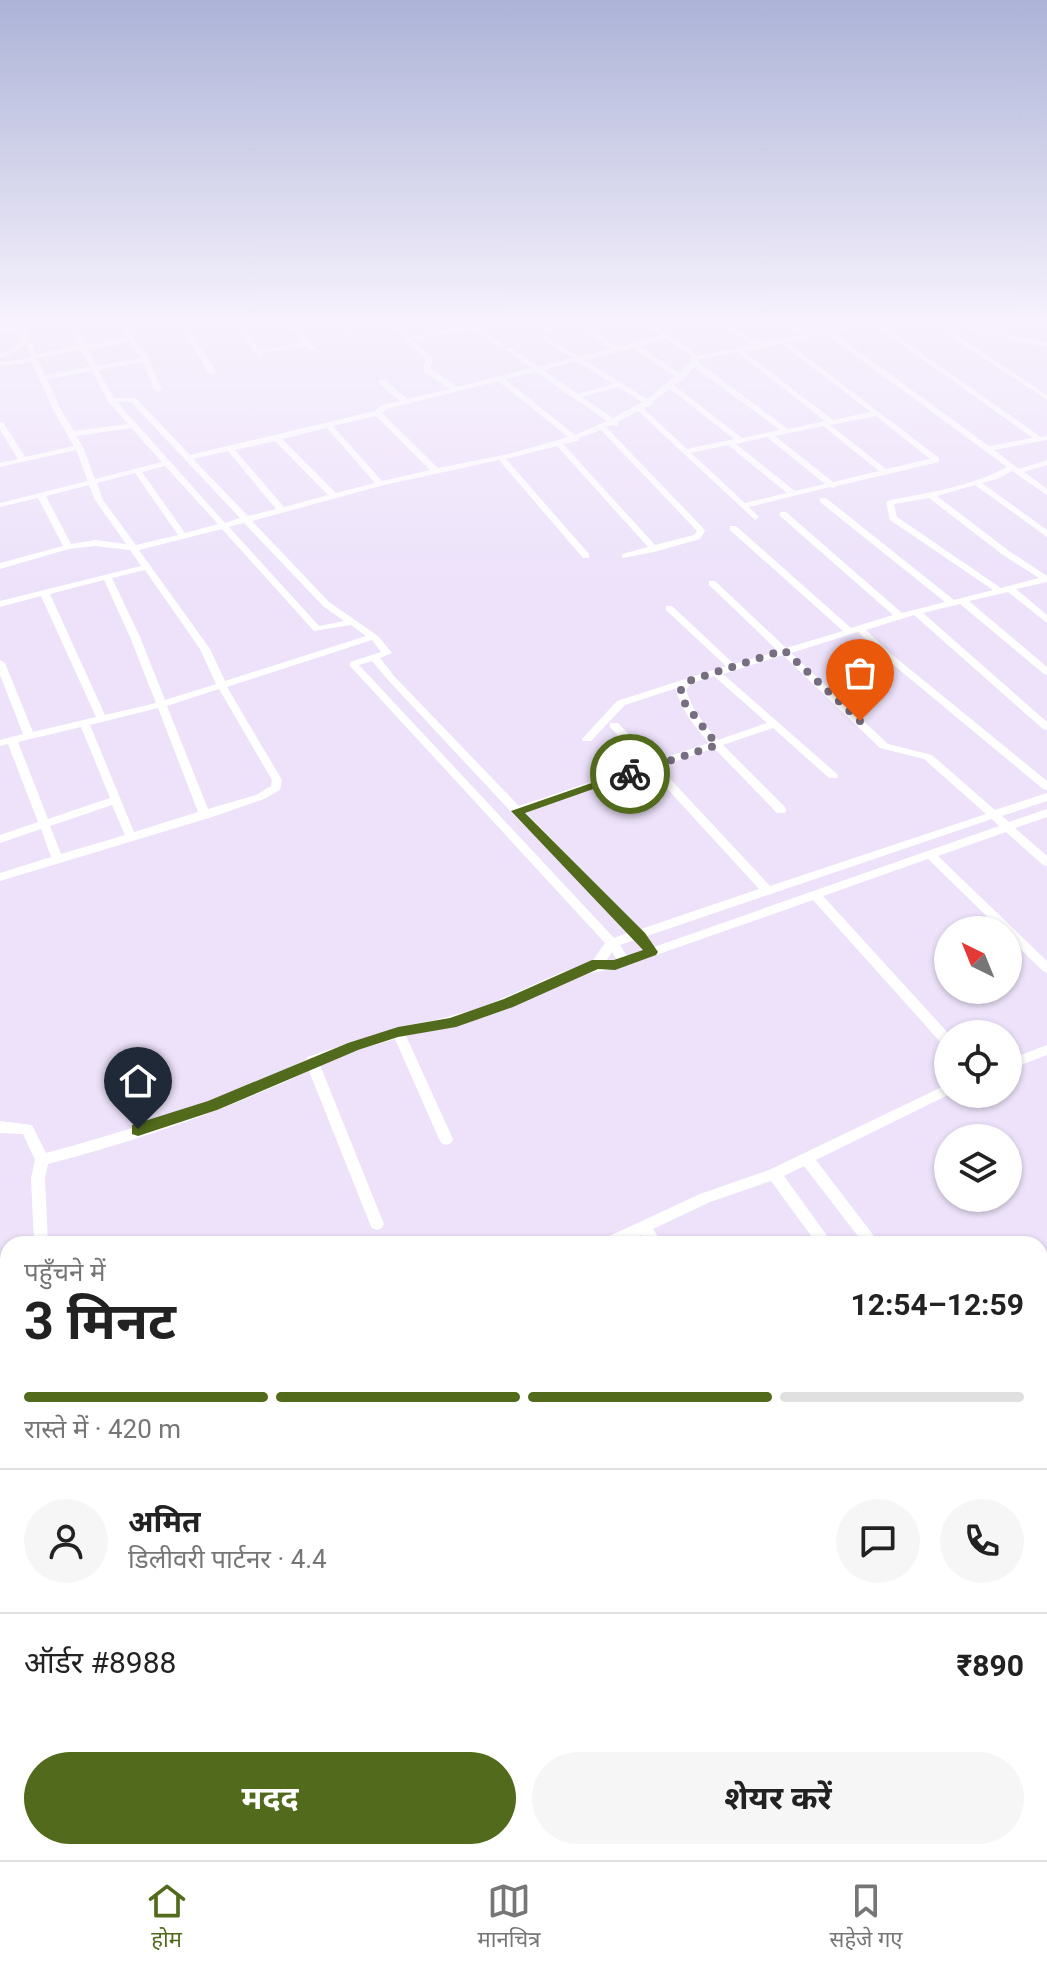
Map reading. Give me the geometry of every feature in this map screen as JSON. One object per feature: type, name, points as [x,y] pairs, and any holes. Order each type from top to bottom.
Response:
[{"type":"street","points":[[0,877],[205,815],[260,797],[276,788],[277,780],[222,686],[205,649],[90,482],[79,447],[59,411]]},
{"type":"street","points":[[120,411],[317,629],[353,622]]},
{"type":"street","points":[[143,411],[326,604],[372,637],[387,653],[353,664],[612,943],[624,961]]},
{"type":"street","points":[[188,458],[380,411]]},
{"type":"street","points":[[540,411],[576,439]]},
{"type":"street","points":[[598,411],[616,424]]},
{"type":"street","points":[[0,566],[68,547],[95,543],[136,548],[224,527],[381,484],[559,444],[616,424],[637,411]]},
{"type":"street","points":[[642,411],[755,517]]},
{"type":"street","points":[[700,411],[794,494]]},
{"type":"street","points":[[759,411],[786,431]]},
{"type":"street","points":[[813,411],[886,473]]},
{"type":"street","points":[[745,505],[936,460],[874,411]]},
{"type":"street","points":[[935,411],[1047,493]]},
{"type":"street","points":[[1003,411],[1043,438]]},
{"type":"street","points":[[378,413],[436,471]]},
{"type":"street","points":[[688,451],[877,413]]},
{"type":"street","points":[[0,424],[22,459]]},
{"type":"street","points":[[328,425],[381,484]]},
{"type":"street","points":[[71,434],[132,426]]},
{"type":"street","points":[[604,429],[701,531],[697,537],[625,556]]},
{"type":"street","points":[[769,435],[833,486]]},
{"type":"street","points":[[277,438],[334,496]]},
{"type":"street","points":[[987,449],[1043,438]]},
{"type":"street","points":[[559,444],[654,549]]},
{"type":"street","points":[[0,465],[79,447]]},
{"type":"street","points":[[229,448],[282,510]]},
{"type":"street","points":[[500,457],[586,556]]},
{"type":"street","points":[[1047,462],[931,495],[890,502],[893,518],[1047,620]]},
{"type":"street","points":[[0,505],[167,463]]},
{"type":"street","points":[[137,470],[183,536]]},
{"type":"street","points":[[976,482],[1047,534]]},
{"type":"street","points":[[41,495],[68,547]]},
{"type":"street","points":[[931,495],[1006,553],[1047,579]]},
{"type":"street","points":[[823,500],[1047,672]]},
{"type":"street","points":[[783,514],[900,616]]},
{"type":"street","points":[[733,528],[1047,787]]},
{"type":"street","points":[[0,604],[147,567]]},
{"type":"street","points":[[108,579],[135,637],[205,815]]},
{"type":"street","points":[[587,739],[621,703],[730,665],[900,616],[1047,579]]},
{"type":"street","points":[[712,583],[884,746],[928,757],[1047,862]]},
{"type":"street","points":[[45,594],[102,719]]},
{"type":"street","points":[[669,608],[730,665]]},
{"type":"street","points":[[916,612],[1047,727]]},
{"type":"street","points":[[58,860],[6,742],[160,705],[372,637]]},
{"type":"street","points":[[374,657],[517,811],[641,936],[651,952]]},
{"type":"street","points":[[0,663],[29,736]]},
{"type":"street","points":[[715,672],[833,776]]},
{"type":"street","points":[[689,681],[681,690],[683,701],[717,745],[781,810]]},
{"type":"street","points":[[84,723],[131,837]]},
{"type":"street","points":[[614,725],[766,889]]},
{"type":"street","points":[[517,811],[773,725]]},
{"type":"street","points":[[597,964],[612,943],[641,936],[766,889],[870,859],[1047,797]]},
{"type":"street","points":[[0,839],[115,800]]},
{"type":"street","points":[[42,1160],[212,1106],[312,1061],[398,1032],[451,1023],[509,1003],[597,964],[624,961],[651,952],[1047,813]]},
{"type":"street","points":[[929,854],[993,916]]},
{"type":"street","points":[[814,894],[934,1026]]},
{"type":"street","points":[[1022,944],[1047,968]]},
{"type":"street","points":[[398,1032],[446,1139]]},
{"type":"street","points":[[1022,1060],[1047,1050]]},
{"type":"street","points":[[312,1061],[377,1224]]},
{"type":"street","points":[[624,1236],[705,1198],[774,1174],[934,1096]]},
{"type":"street","points":[[0,1127],[27,1129],[42,1160],[38,1178],[41,1236]]},
{"type":"street","points":[[806,1158],[867,1236]]},
{"type":"street","points":[[774,1174],[820,1236]]},
{"type":"street","points":[[643,1227],[650,1236]]},
{"type":"way so far","points":[[630,774],[717,745],[683,701],[680,693],[689,681],[730,665],[784,650],[860,721]]},
{"type":"route","points":[[138,1129],[212,1106],[353,1046],[398,1032],[451,1023],[509,1003],[597,964],[615,965],[651,952],[641,936],[517,811],[630,774]]}]
